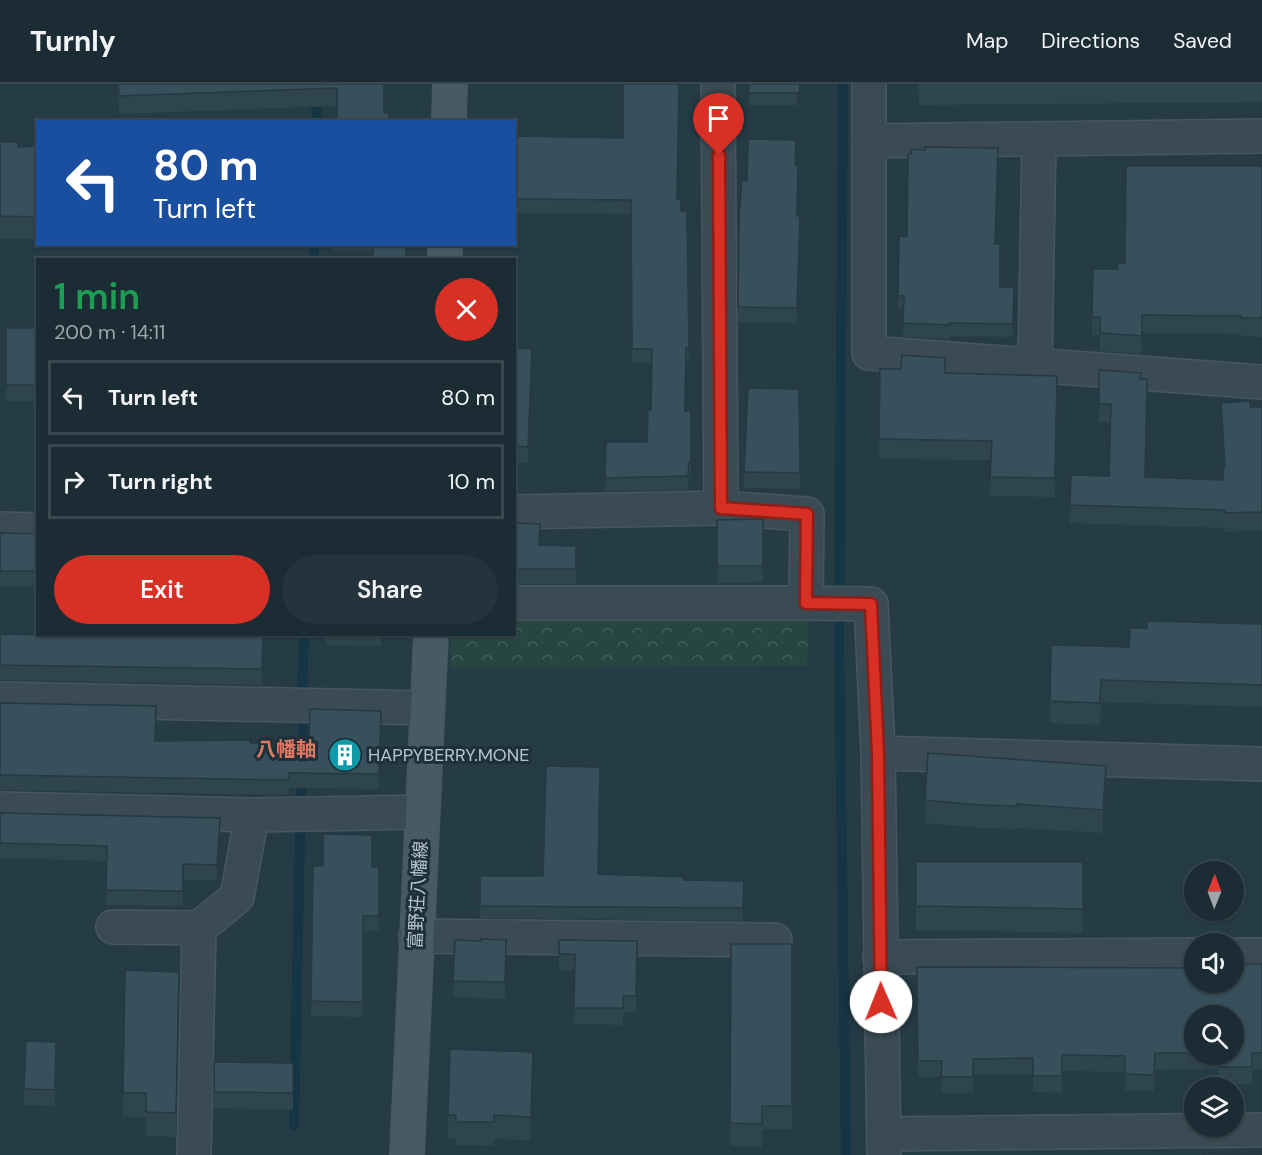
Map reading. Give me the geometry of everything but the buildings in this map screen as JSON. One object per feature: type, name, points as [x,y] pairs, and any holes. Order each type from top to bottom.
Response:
[{"type":"main road","points":[[449,120],[450,84]]},
{"type":"main road","name":"富野荘八幡線","points":[[407,1155],[431,636]]},
{"type":"street","points":[[718,84],[721,508]]},
{"type":"street","points":[[869,84],[868,353],[1262,382]]},
{"type":"street","points":[[869,141],[1262,136]]},
{"type":"street","points":[[1035,365],[1039,139]]},
{"type":"street","points":[[516,512],[721,508],[807,514],[829,603]]},
{"type":"street","points":[[0,529],[36,530]]},
{"type":"street","points":[[516,603],[871,604],[878,753],[884,1145],[1262,1130]]},
{"type":"street","points":[[0,699],[427,708]]},
{"type":"street","points":[[878,753],[1262,764]]},
{"type":"street","points":[[0,809],[252,815],[422,812]]},
{"type":"street","points":[[113,927],[199,928],[237,897],[252,815]]},
{"type":"street","points":[[194,1155],[199,928]]},
{"type":"street","points":[[417,936],[775,940]]},
{"type":"street","points":[[880,957],[1184,955]]},
{"type":"street","points":[[1244,955],[1262,955]]},
{"type":"green space","points":[[516,617],[809,617],[807,666],[450,668],[450,636],[516,636]]},
{"type":"waterway","points":[[315,84],[317,120]]},
{"type":"waterway","points":[[843,84],[839,643],[846,1155]]},
{"type":"waterway","points":[[314,246],[314,258]]},
{"type":"waterway","points":[[302,693],[304,636]]},
{"type":"waterway","points":[[302,756],[303,727]]},
{"type":"waterway","points":[[301,804],[302,775]]},
{"type":"waterway","points":[[294,1125],[300,834]]},
{"type":"place","name":"HAPPYBERRY.MONE","points":[[345,755]]},
{"type":"district","name":"八幡軸","points":[[286,749]]},
{"type":"route","points":[[719,155],[721,508],[807,514],[806,603],[871,604],[878,753],[881,1002]]}]
